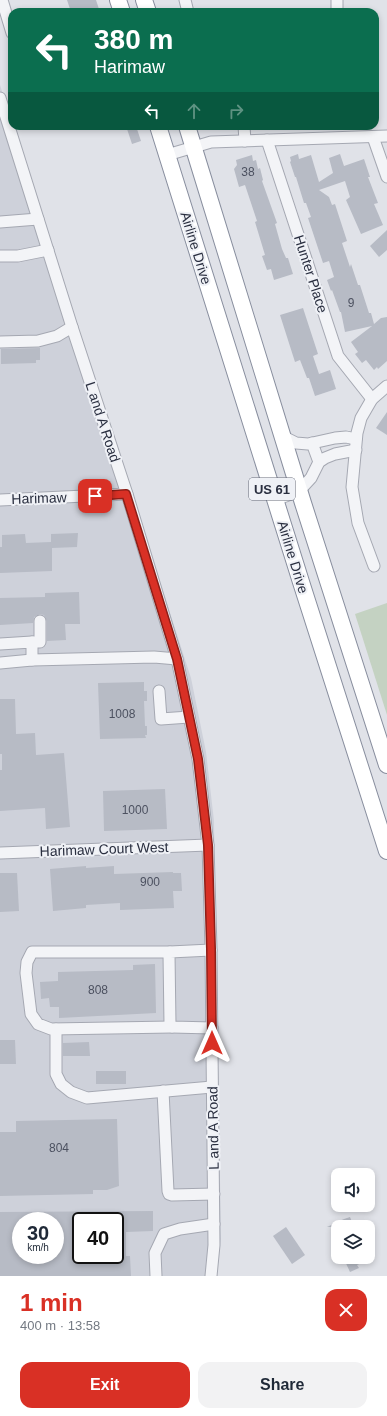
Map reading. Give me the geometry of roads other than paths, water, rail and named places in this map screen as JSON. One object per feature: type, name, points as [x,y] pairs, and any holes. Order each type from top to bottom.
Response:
[{"type":"highway","name":"Airline Drive","points":[[159,130],[387,851]]},
{"type":"highway","name":"Airline Drive","points":[[188,130],[299,491],[387,765]]},
{"type":"highway","points":[[327,663],[352,654]]},
{"type":"street","points":[[2,0],[8,20]]},
{"type":"street","name":"L and A Road","points":[[0,98],[8,123]]},
{"type":"street","name":"L and A Road","points":[[10,130],[177,659],[198,759],[208,845],[211,950],[214,1194],[214,1245],[211,1276]]},
{"type":"street","points":[[244,130],[245,141]]},
{"type":"street","points":[[167,155],[211,142],[387,136]]},
{"type":"street","points":[[373,137],[387,177]]},
{"type":"street","name":"Hunter Place","points":[[267,140],[338,356],[372,398]]},
{"type":"street","points":[[0,222],[38,219]]},
{"type":"street","points":[[0,256],[18,256],[48,250]]},
{"type":"street","points":[[0,342],[38,341],[57,336],[72,327]]},
{"type":"street","points":[[374,566],[358,523],[352,487],[356,445],[361,418],[372,398],[387,386]]},
{"type":"street","points":[[282,436],[296,443],[308,444],[346,437],[356,445]]},
{"type":"street","points":[[312,443],[319,462]]},
{"type":"street","points":[[275,500],[299,491],[311,478],[319,462],[356,445]]},
{"type":"street","name":"Harimaw","points":[[0,500],[126,494]]},
{"type":"street","points":[[0,644],[40,642],[40,621]]},
{"type":"street","points":[[32,642],[32,660]]},
{"type":"street","points":[[0,663],[32,660],[154,657],[177,659]]},
{"type":"street","points":[[159,691],[161,719],[189,717]]},
{"type":"street","name":"Harimaw Court West","points":[[0,853],[208,845]]},
{"type":"street","points":[[211,950],[170,953],[32,952],[27,962],[26,973],[31,1014],[38,1024],[51,1029],[171,1025],[212,1028]]},
{"type":"street","points":[[170,953],[171,1025]]},
{"type":"street","points":[[56,1029],[56,1074],[61,1084],[71,1092],[87,1098],[212,1087]]},
{"type":"street","points":[[163,1091],[169,1194],[214,1194]]},
{"type":"street","points":[[156,1276],[155,1253],[164,1234],[214,1224]]}]
